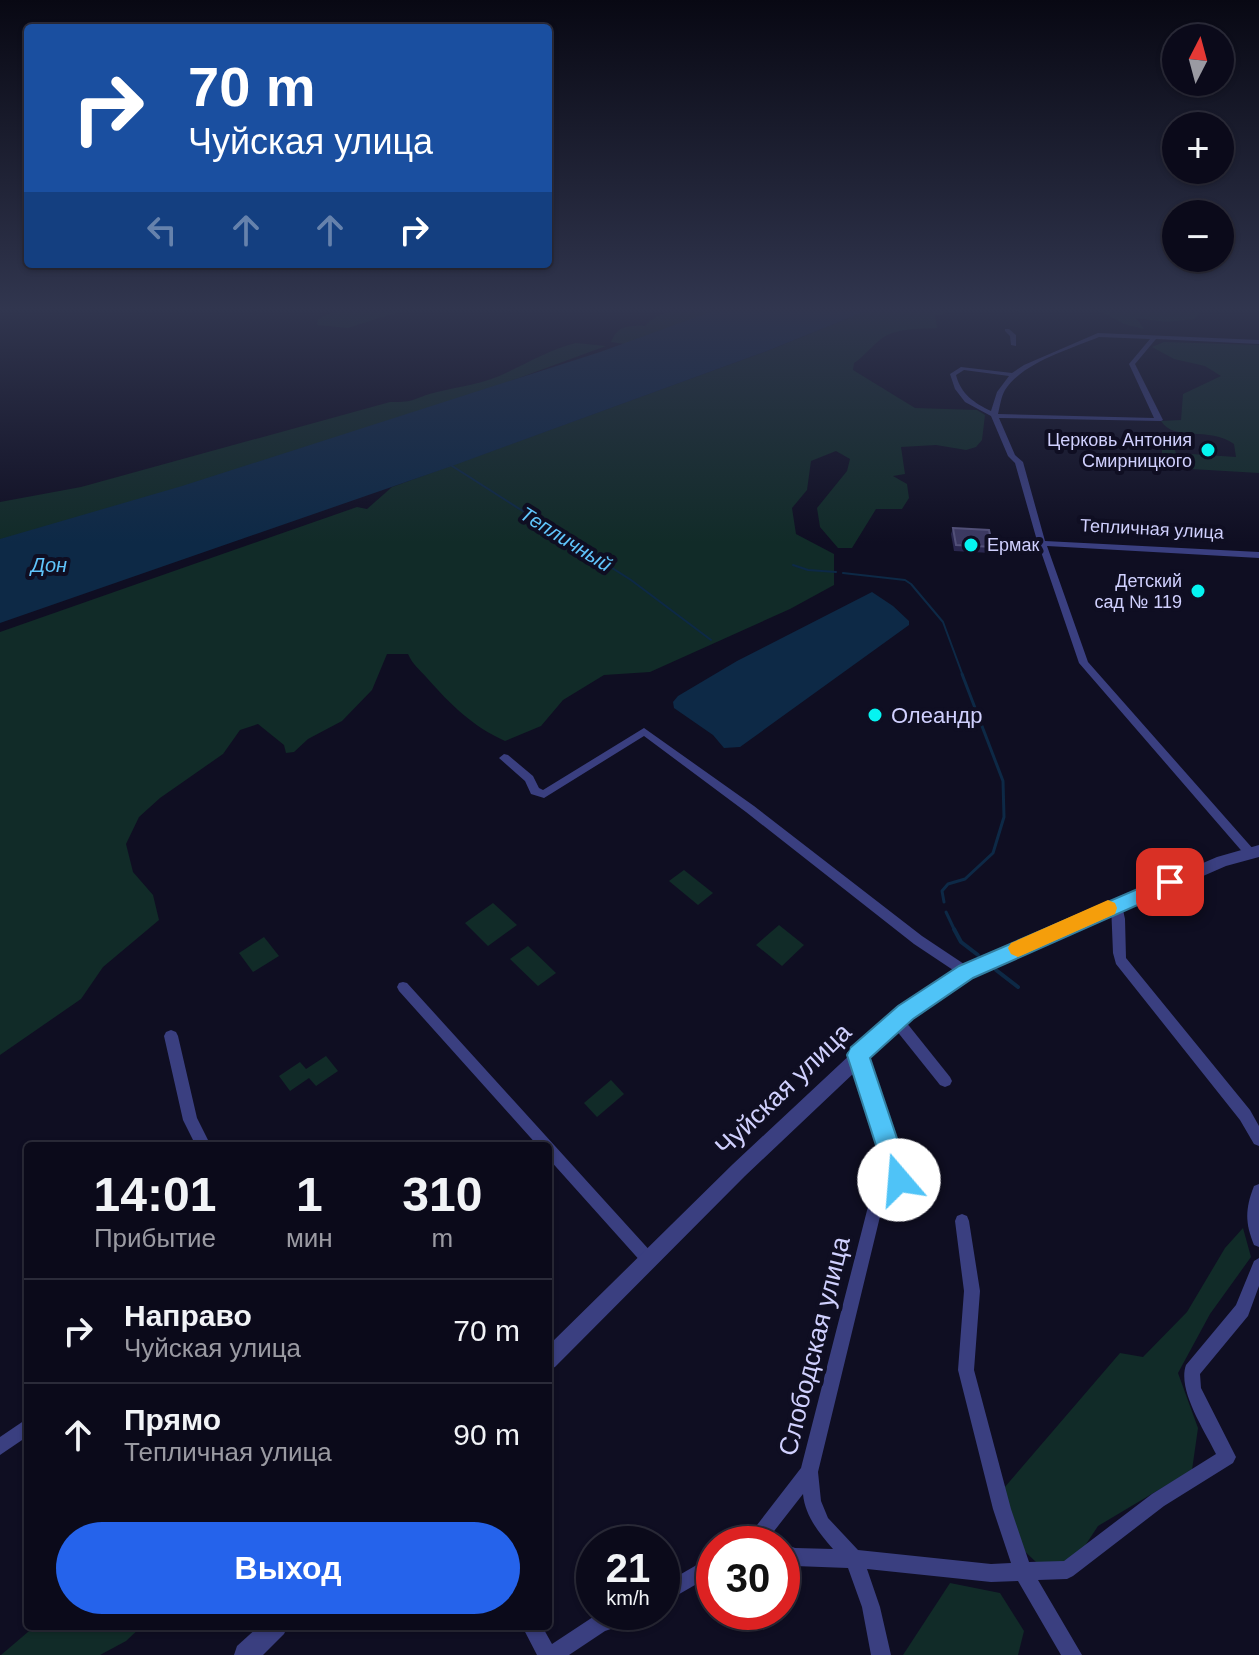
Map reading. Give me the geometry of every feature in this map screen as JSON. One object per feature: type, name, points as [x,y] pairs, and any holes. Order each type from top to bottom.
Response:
[{"type":"street","points":[[959,388],[969,403],[994,415],[1159,420],[1144,388]]},
{"type":"street","points":[[504,758],[529,779],[535,791],[544,794],[644,731],[918,940],[966,972],[1117,904],[1222,861],[1254,852],[1084,663],[1042,543],[1019,462],[1012,456],[994,415],[1003,388]]},
{"type":"street","name":"Тепличная улица","points":[[1042,543],[1259,555]]},
{"type":"street","points":[[1117,904],[1122,927],[1118,945],[1120,960],[1245,1115],[1259,1139]]},
{"type":"street","name":"Чуйская улица","points":[[552,1356],[858,1055],[897,1021],[966,972]]},
{"type":"street","points":[[403,987],[542,1142]]},
{"type":"street","points":[[897,1021],[945,1081]]},
{"type":"street","points":[[171,1036],[190,1120],[202,1142]]},
{"type":"street","name":"Слободская улица","points":[[854,1559],[822,1524],[812,1501],[809,1472],[879,1191],[899,1180],[858,1055]]},
{"type":"street","points":[[552,1153],[648,1259]]},
{"type":"street","points":[[1259,1191],[1253,1223],[1259,1240]]},
{"type":"street","points":[[962,1221],[972,1291],[966,1370],[1002,1509],[1023,1572],[1072,1655]]},
{"type":"street","points":[[800,1557],[854,1559],[991,1573],[1067,1570],[1158,1500],[1227,1457],[1193,1389],[1192,1371],[1242,1310],[1259,1266]]},
{"type":"street","points":[[0,1447],[24,1429]]},
{"type":"street","points":[[770,1526],[809,1472]]},
{"type":"street","points":[[854,1559],[871,1607],[881,1655]]},
{"type":"street","points":[[246,1655],[272,1630]]},
{"type":"street","points":[[534,1630],[550,1655],[590,1630]]},
{"type":"green space","points":[[454,388],[491,388],[167,492],[0,541],[0,502],[81,487],[390,402],[410,401]]},
{"type":"green space","points":[[664,388],[883,388],[915,408],[977,410],[985,415],[982,440],[976,447],[966,450],[936,445],[901,447],[905,474],[893,476],[907,484],[909,498],[902,509],[876,509],[852,548],[838,548],[820,527],[817,508],[847,471],[850,459],[836,451],[811,461],[807,490],[792,508],[796,534],[834,554],[834,585],[790,609],[650,672],[604,675],[563,700],[541,726],[505,741],[482,729],[454,706],[416,667],[408,654],[387,654],[372,690],[342,721],[308,739],[294,752],[286,753],[284,745],[258,724],[240,730],[223,754],[160,798],[139,817],[126,844],[133,872],[153,895],[159,920],[103,967],[81,999],[0,1055],[0,632],[357,507],[367,509],[392,487]]},
{"type":"green space","points":[[1195,388],[1259,388],[1259,473],[1174,468],[1162,453],[1162,448],[1174,448],[1176,453],[1236,457],[1234,444],[1224,439],[1174,431],[1161,421],[1181,420],[1183,394]]},
{"type":"green space","points":[[684,870],[713,893],[698,905],[669,881]]},
{"type":"green space","points":[[493,903],[517,925],[488,946],[465,923]]},
{"type":"green space","points":[[779,925],[804,945],[782,966],[756,945]]},
{"type":"green space","points":[[264,937],[279,956],[253,972],[239,953]]},
{"type":"green space","points":[[528,946],[556,973],[538,986],[510,959]]},
{"type":"green space","points":[[326,1056],[338,1071],[316,1086],[309,1078],[290,1091],[279,1076],[300,1062],[306,1069]]},
{"type":"green space","points":[[611,1080],[624,1094],[597,1117],[584,1103]]},
{"type":"green space","points":[[1243,1228],[1251,1257],[1210,1314],[1178,1373],[1198,1428],[1192,1470],[1098,1526],[1071,1567],[1036,1562],[1019,1546],[1004,1488],[1120,1353],[1143,1357],[1187,1312],[1225,1248]]},
{"type":"green space","points":[[950,1583],[1000,1593],[1024,1631],[1018,1655],[903,1655]]},
{"type":"green space","points":[[30,1630],[138,1630],[126,1641],[100,1655],[1,1655]]},
{"type":"water","name":"Дон","points":[[487,388],[665,388],[452,466],[0,623],[0,539],[182,486]]},
{"type":"water","points":[[872,592],[893,606],[909,621],[909,625],[740,747],[724,748],[713,735],[674,708],[673,702],[678,696],[737,661]]},
{"type":"building","points":[[953,528],[989,530],[993,547],[956,545]]},
{"type":"waterway","name":"Тепличный","points":[[449,464],[631,580],[711,640]]},
{"type":"waterway","points":[[793,565],[808,570],[836,572]]},
{"type":"waterway","points":[[843,573],[905,580],[911,584],[943,622],[963,676]]},
{"type":"waterway","points":[[944,902],[942,891],[948,884],[965,879],[993,853],[1004,817],[1003,781],[962,674]]},
{"type":"waterway","points":[[946,912],[954,930]]},
{"type":"waterway","points":[[954,930],[961,942],[978,955]]},
{"type":"waterway","points":[[996,970],[1018,987]]},
{"type":"slow traffic","points":[[1018,948],[1108,908]]},
{"type":"place","name":"Церковь Антония Смирницкого","points":[[1208,450]]},
{"type":"place","name":"Ермак","points":[[971,545]]},
{"type":"place","name":"Детский сад № 119","points":[[1198,591]]},
{"type":"place","name":"Олеандр","points":[[875,715]]},
{"type":"route","points":[[899,1180],[858,1055],[906,1013],[966,972],[1170,882]]}]
